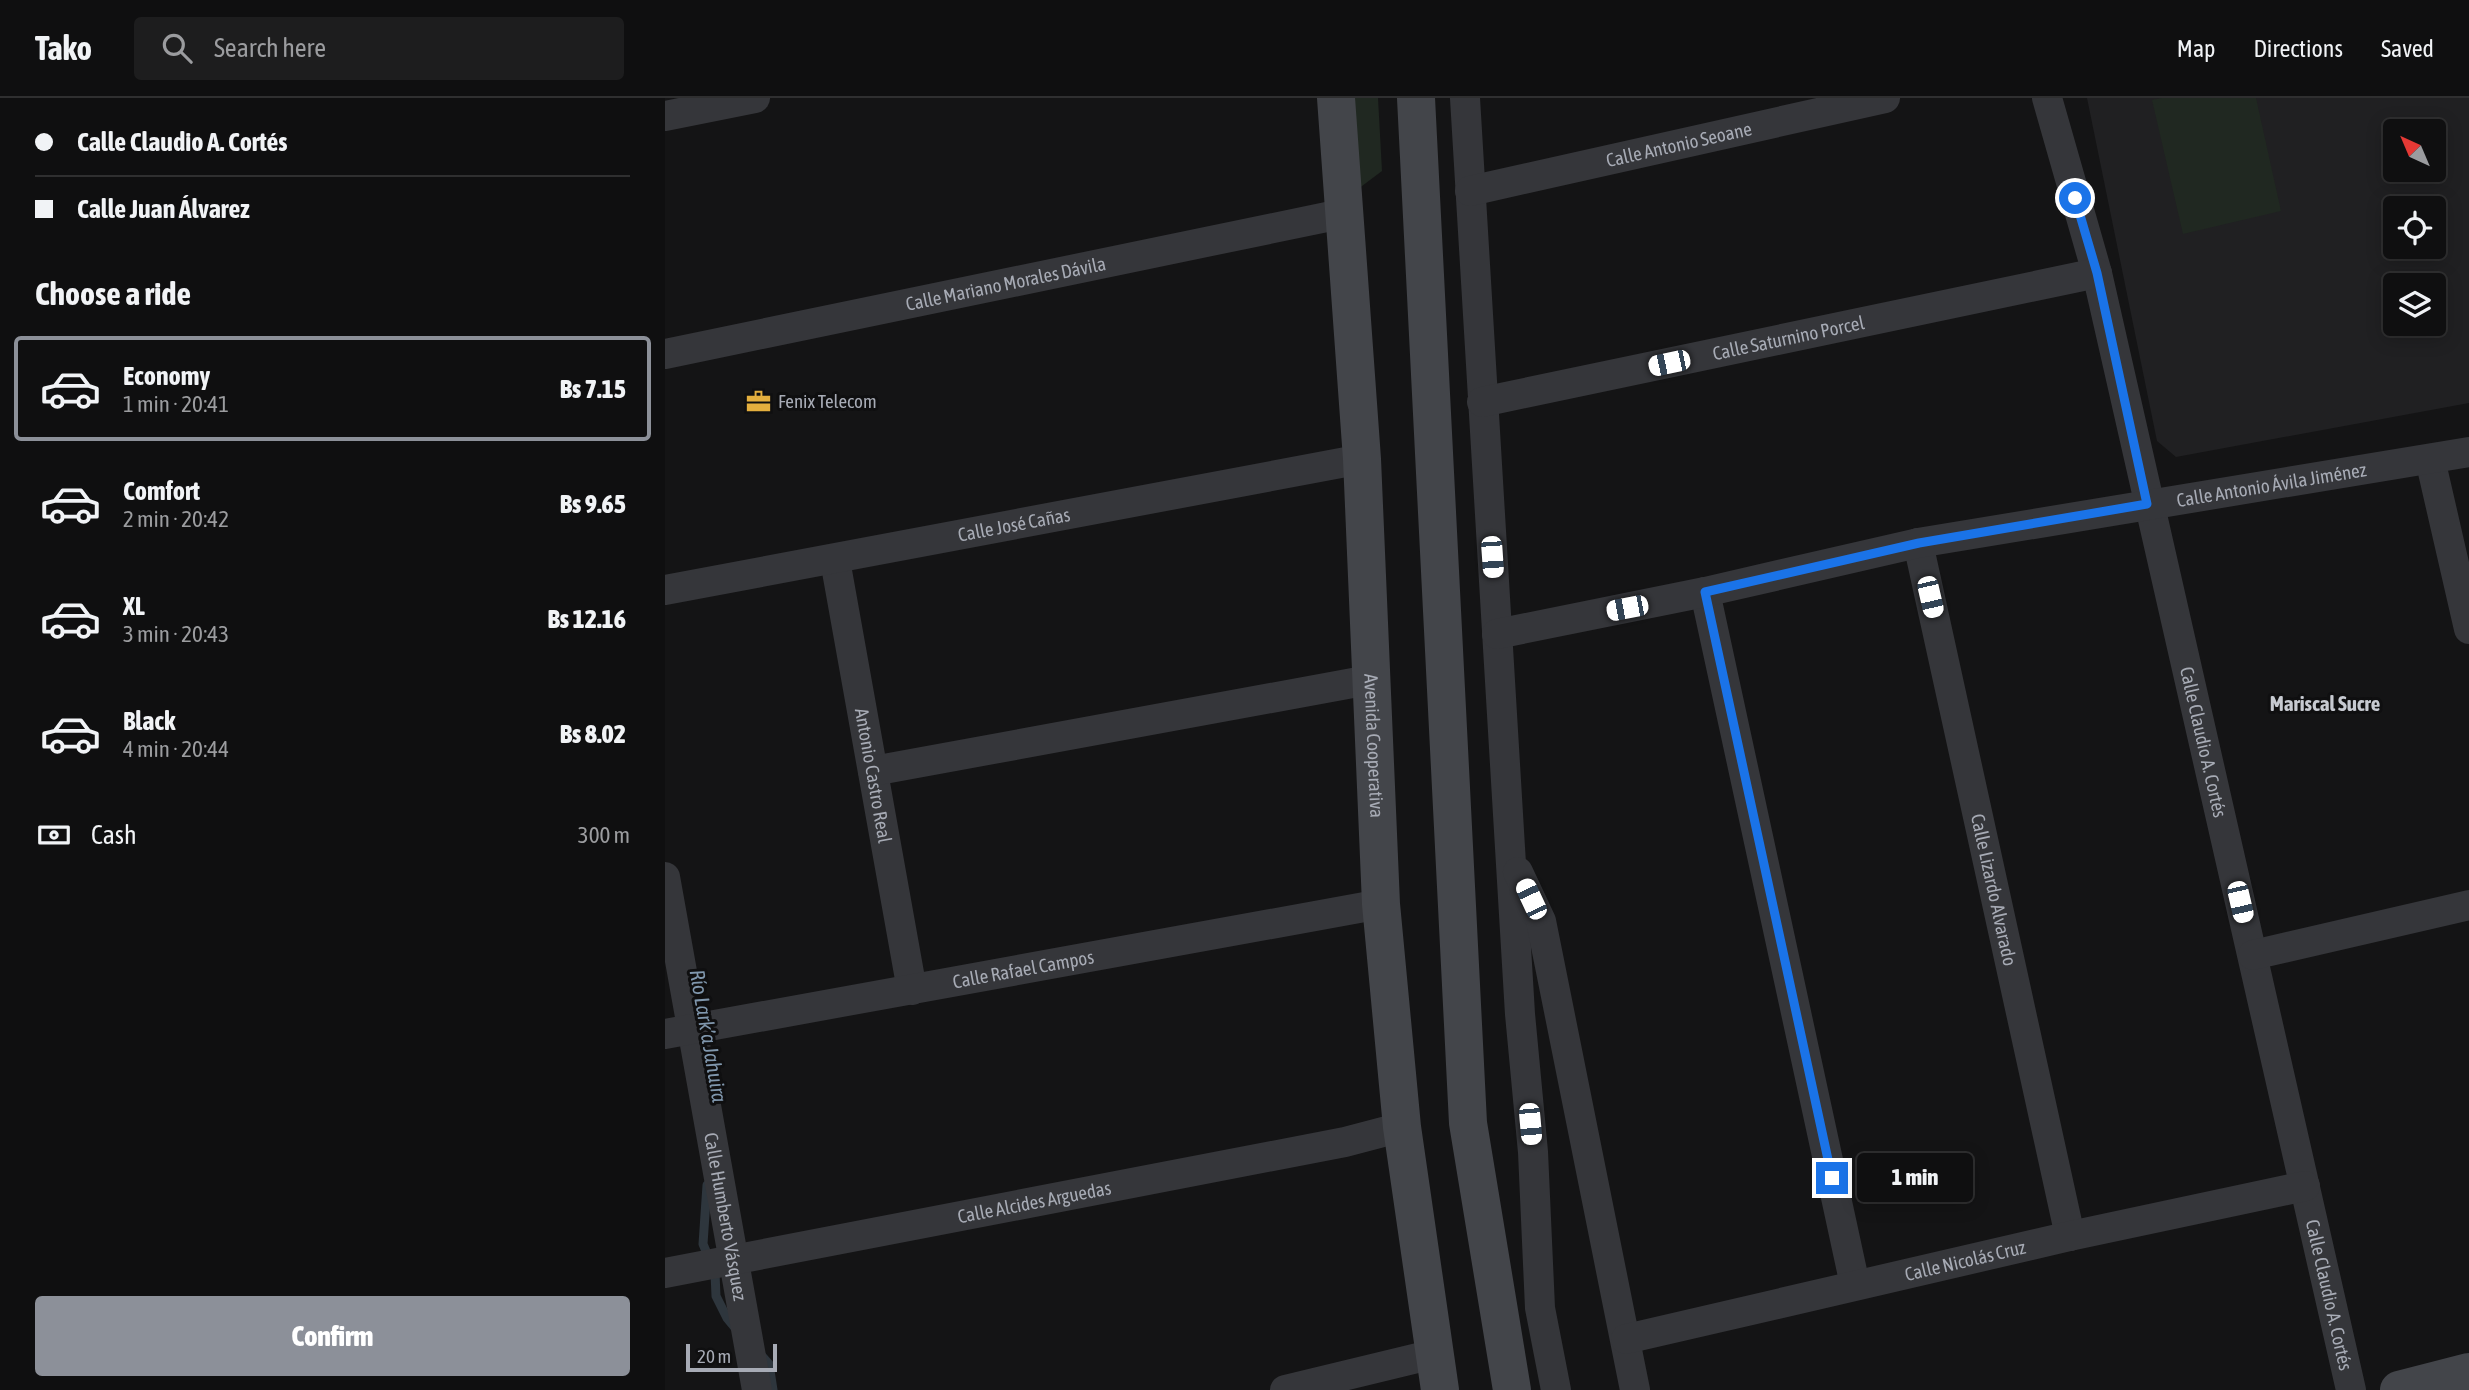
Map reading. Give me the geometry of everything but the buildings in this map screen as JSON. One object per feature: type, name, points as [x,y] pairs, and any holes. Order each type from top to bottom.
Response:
[{"type":"street","points":[[665,116],[755,98]]},
{"type":"street","name":"Avenida Cooperativa","points":[[1336,98],[1362,459],[1369,680],[1381,904],[1402,1127],[1437,1372]]},
{"type":"street","points":[[1416,98],[1468,1123],[1513,1390]]},
{"type":"street","points":[[1465,98],[1520,1014],[1533,1152],[1539,1308],[1556,1390]]},
{"type":"street","name":"Calle Antonio Seoane","points":[[1470,191],[1885,98]]},
{"type":"street","name":"Calle Claudio A. Cortés","points":[[2047,98],[2097,273],[2147,504],[2253,955],[2351,1390]]},
{"type":"street","name":"Calle Mariano Morales Dávila","points":[[665,354],[1346,213]]},
{"type":"street","name":"Calle Saturnino Porcel","points":[[1482,402],[2097,273]]},
{"type":"street","name":"Calle Antonio Ávila Jiménez","points":[[1497,634],[1705,592],[1919,543],[2469,452]]},
{"type":"street","name":"Calle José Cañas","points":[[665,590],[1362,459]]},
{"type":"street","points":[[2430,460],[2469,629]]},
{"type":"street","name":"Calle Lizardo Alvarado","points":[[1919,543],[2070,1236]]},
{"type":"street","name":"Antonio Castro Real","points":[[835,560],[912,990]]},
{"type":"street","points":[[1705,592],[1855,1285]]},
{"type":"street","points":[[873,771],[1369,680]]},
{"type":"street","points":[[1510,856],[1541,921],[1635,1390]]},
{"type":"street","name":"Calle Humberto Vásquez","points":[[665,877],[679,1031],[736,1260],[757,1390]]},
{"type":"street","name":"Calle Rafael Campos","points":[[679,1031],[1381,904]]},
{"type":"street","points":[[2253,955],[2469,905]]},
{"type":"street","name":"Calle Alcides Arguedas","points":[[665,1273],[1345,1142],[1402,1127]]},
{"type":"street","name":"Calle Nicolás Cruz","points":[[1626,1339],[2070,1236],[2305,1186]]},
{"type":"street","points":[[1285,1390],[1437,1372]]},
{"type":"street","points":[[2399,1390],[2469,1372]]},
{"type":"shaded area","points":[[1354,98],[1378,98],[1382,171],[1358,189]]},
{"type":"shaded area","points":[[2087,98],[2469,98],[2469,403],[2176,457],[2157,441]]},
{"type":"shaded area","points":[[2256,98],[2281,211],[2183,234],[2152,100]]},
{"type":"waterway","name":"Río Lark’a Jahuira","points":[[707,1185],[703,1244],[715,1273],[716,1296],[727,1318],[737,1330]]},
{"type":"waterway","name":"Río Lark’a Jahuira","points":[[761,1355],[769,1364],[773,1390]]},
{"type":"place","name":"Fenix Telecom","points":[[758,401]]},
{"type":"district","name":"Mariscal Sucre","points":[[2325,704]]},
{"type":"route","points":[[1832,1178],[1705,592],[1919,543],[2147,504],[2097,273],[2075,198]]}]
